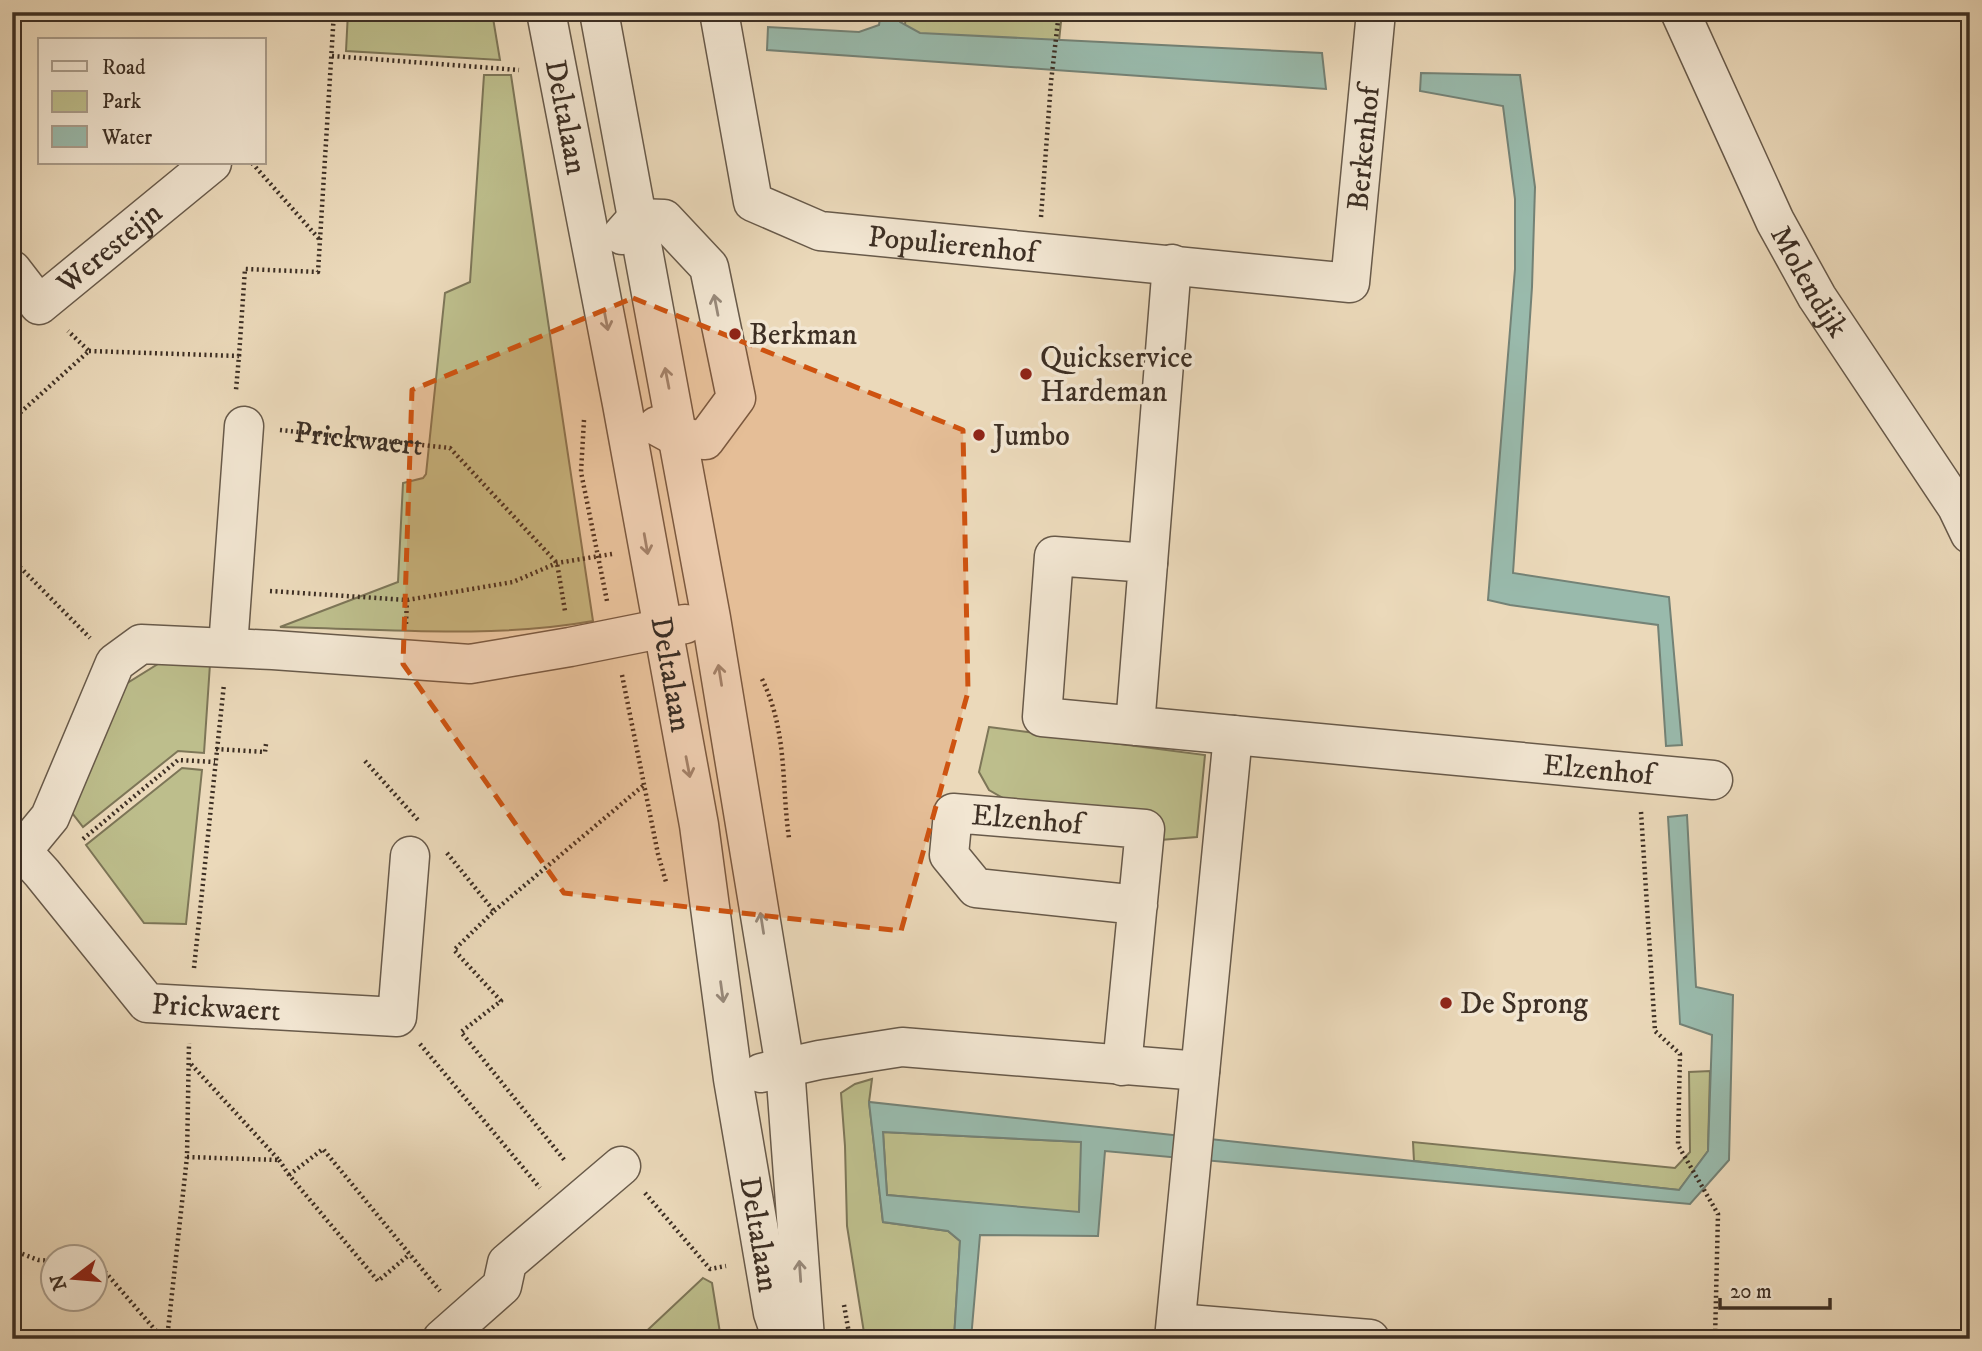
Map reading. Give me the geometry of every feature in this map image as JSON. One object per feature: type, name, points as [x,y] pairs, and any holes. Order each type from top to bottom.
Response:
[{"type":"street","name":"Deltalaan","points":[[546,12],[622,404],[699,825],[733,1079],[774,1313],[782,1339]]},
{"type":"street","name":"Deltalaan","points":[[599,12],[711,618],[785,1067],[805,1339]]},
{"type":"street","name":"Populierenhof","points":[[719,12],[753,202],[820,231],[1350,282]]},
{"type":"street","name":"Berkenhof","points":[[1350,282],[1376,12]]},
{"type":"street","name":"Molendijk","points":[[1680,12],[1787,243],[1817,297],[1957,506],[1970,534]]},
{"type":"street","name":"Weresteijn","points":[[12,270],[39,304],[211,164]]},
{"type":"street","points":[[595,264],[637,218],[664,219],[709,267],[736,398],[705,440],[678,438],[622,404]]},
{"type":"street","points":[[1135,726],[1172,264]]},
{"type":"street","points":[[228,647],[240,411]]},
{"type":"street","name":"Elzenhof","points":[[1148,563],[1054,556],[1042,717],[1713,780]]},
{"type":"street","points":[[25,861],[50,817],[115,663],[141,644],[228,647],[470,664],[711,618]]},
{"type":"street","points":[[1233,735],[1175,1331],[1370,1339]]},
{"type":"street","name":"Elzenhof","points":[[1122,1066],[1138,905],[1145,829],[953,813],[949,855],[976,888],[1138,905]]},
{"type":"street","points":[[397,1017],[423,841]]},
{"type":"street","name":"Prickwaert","points":[[25,861],[147,1003],[397,1017]]},
{"type":"street","points":[[733,1079],[785,1067],[902,1047],[1200,1071]]},
{"type":"street","points":[[453,1329],[502,1286],[507,1263],[621,1166]]},
{"type":"path","points":[[240,411],[239,356],[245,270],[318,272],[334,12]]},
{"type":"path","points":[[1038,251],[1059,12]]},
{"type":"path","points":[[332,56],[525,71]]},
{"type":"path","points":[[253,164],[320,240]]},
{"type":"path","points":[[39,304],[89,351],[239,356]]},
{"type":"path","points":[[12,420],[89,351]]},
{"type":"path","name":"Prickwaert","points":[[240,411],[450,448],[557,563]]},
{"type":"path","points":[[231,589],[407,600],[513,582],[557,563],[647,546]]},
{"type":"path","points":[[12,558],[115,663]]},
{"type":"path","points":[[557,563],[570,647]]},
{"type":"path","points":[[216,749],[265,752],[266,744]]},
{"type":"path","points":[[25,861],[178,760],[215,762]]},
{"type":"path","points":[[365,761],[423,841],[494,911]]},
{"type":"path","points":[[1639,773],[1655,1031],[1680,1054],[1678,1145],[1718,1213],[1715,1339]]},
{"type":"path","points":[[577,1203],[461,1032],[501,1001],[454,950],[494,911],[644,784]]},
{"type":"path","points":[[397,1017],[577,1203]]},
{"type":"path","name":"Prickwaert","points":[[189,1063],[279,1160],[378,1281],[410,1254]]},
{"type":"path","points":[[289,1175],[323,1149],[410,1254],[453,1329]]},
{"type":"path","points":[[187,1157],[279,1160]]},
{"type":"path","points":[[621,1166],[710,1269],[737,1263]]},
{"type":"path","points":[[12,1250],[38,1260]]},
{"type":"path","points":[[108,1275],[163,1339]]},
{"type":"highlighted area","points":[[633,298],[963,430],[968,692],[901,931],[564,893],[403,664],[412,390]]},
{"type":"green space","points":[[348,12],[492,12],[500,60],[346,51]]},
{"type":"green space","points":[[906,12],[1062,12],[1058,51],[904,38]]},
{"type":"green space","points":[[484,75],[511,75],[593,621],[555,627],[477,631],[280,627],[398,582],[403,483],[423,478],[426,474],[445,293],[470,282]]},
{"type":"green space","points":[[158,664],[210,664],[204,753],[178,751],[83,827],[66,805],[121,687]]},
{"type":"green space","points":[[989,727],[1205,755],[1197,837],[1160,840],[1017,806],[989,790],[979,772]]},
{"type":"green space","points":[[182,768],[202,770],[186,924],[144,923],[86,845]]},
{"type":"green space","points":[[1710,1071],[1708,1151],[1679,1190],[1414,1161],[1413,1142],[1675,1168],[1690,1152],[1689,1072]]},
{"type":"green space","points":[[872,1079],[869,1102],[883,1222],[948,1231],[960,1241],[954,1339],[865,1339],[847,1226],[841,1093],[855,1084]]},
{"type":"green space","points":[[883,1132],[1082,1142],[1079,1213],[887,1195]]},
{"type":"green space","points":[[703,1278],[712,1283],[721,1339],[638,1339]]},
{"type":"water","points":[[881,12],[900,12],[900,22],[920,33],[1322,53],[1326,89],[767,50],[768,27],[859,32],[879,25]]},
{"type":"water","points":[[1421,73],[1520,75],[1535,187],[1532,287],[1513,573],[1669,597],[1682,745],[1666,746],[1658,625],[1488,600],[1515,269],[1515,199],[1503,106],[1420,91]]},
{"type":"water","points":[[1687,815],[1696,987],[1733,995],[1729,1160],[1690,1204],[1105,1151],[1098,1236],[980,1235],[971,1339],[954,1339],[960,1241],[948,1231],[883,1222],[869,1102],[1679,1190],[1708,1151],[1712,1035],[1680,1024],[1668,817]],"holes":[[[883,1132],[1081,1142],[1079,1212],[887,1195]]]},
{"type":"place","name":"Berkman","points":[[735,334]]},
{"type":"place","name":"Quickservice Hardeman","points":[[1026,374]]},
{"type":"place","name":"Jumbo","points":[[979,435]]},
{"type":"place","name":"De Sprong","points":[[1446,1003]]}]
